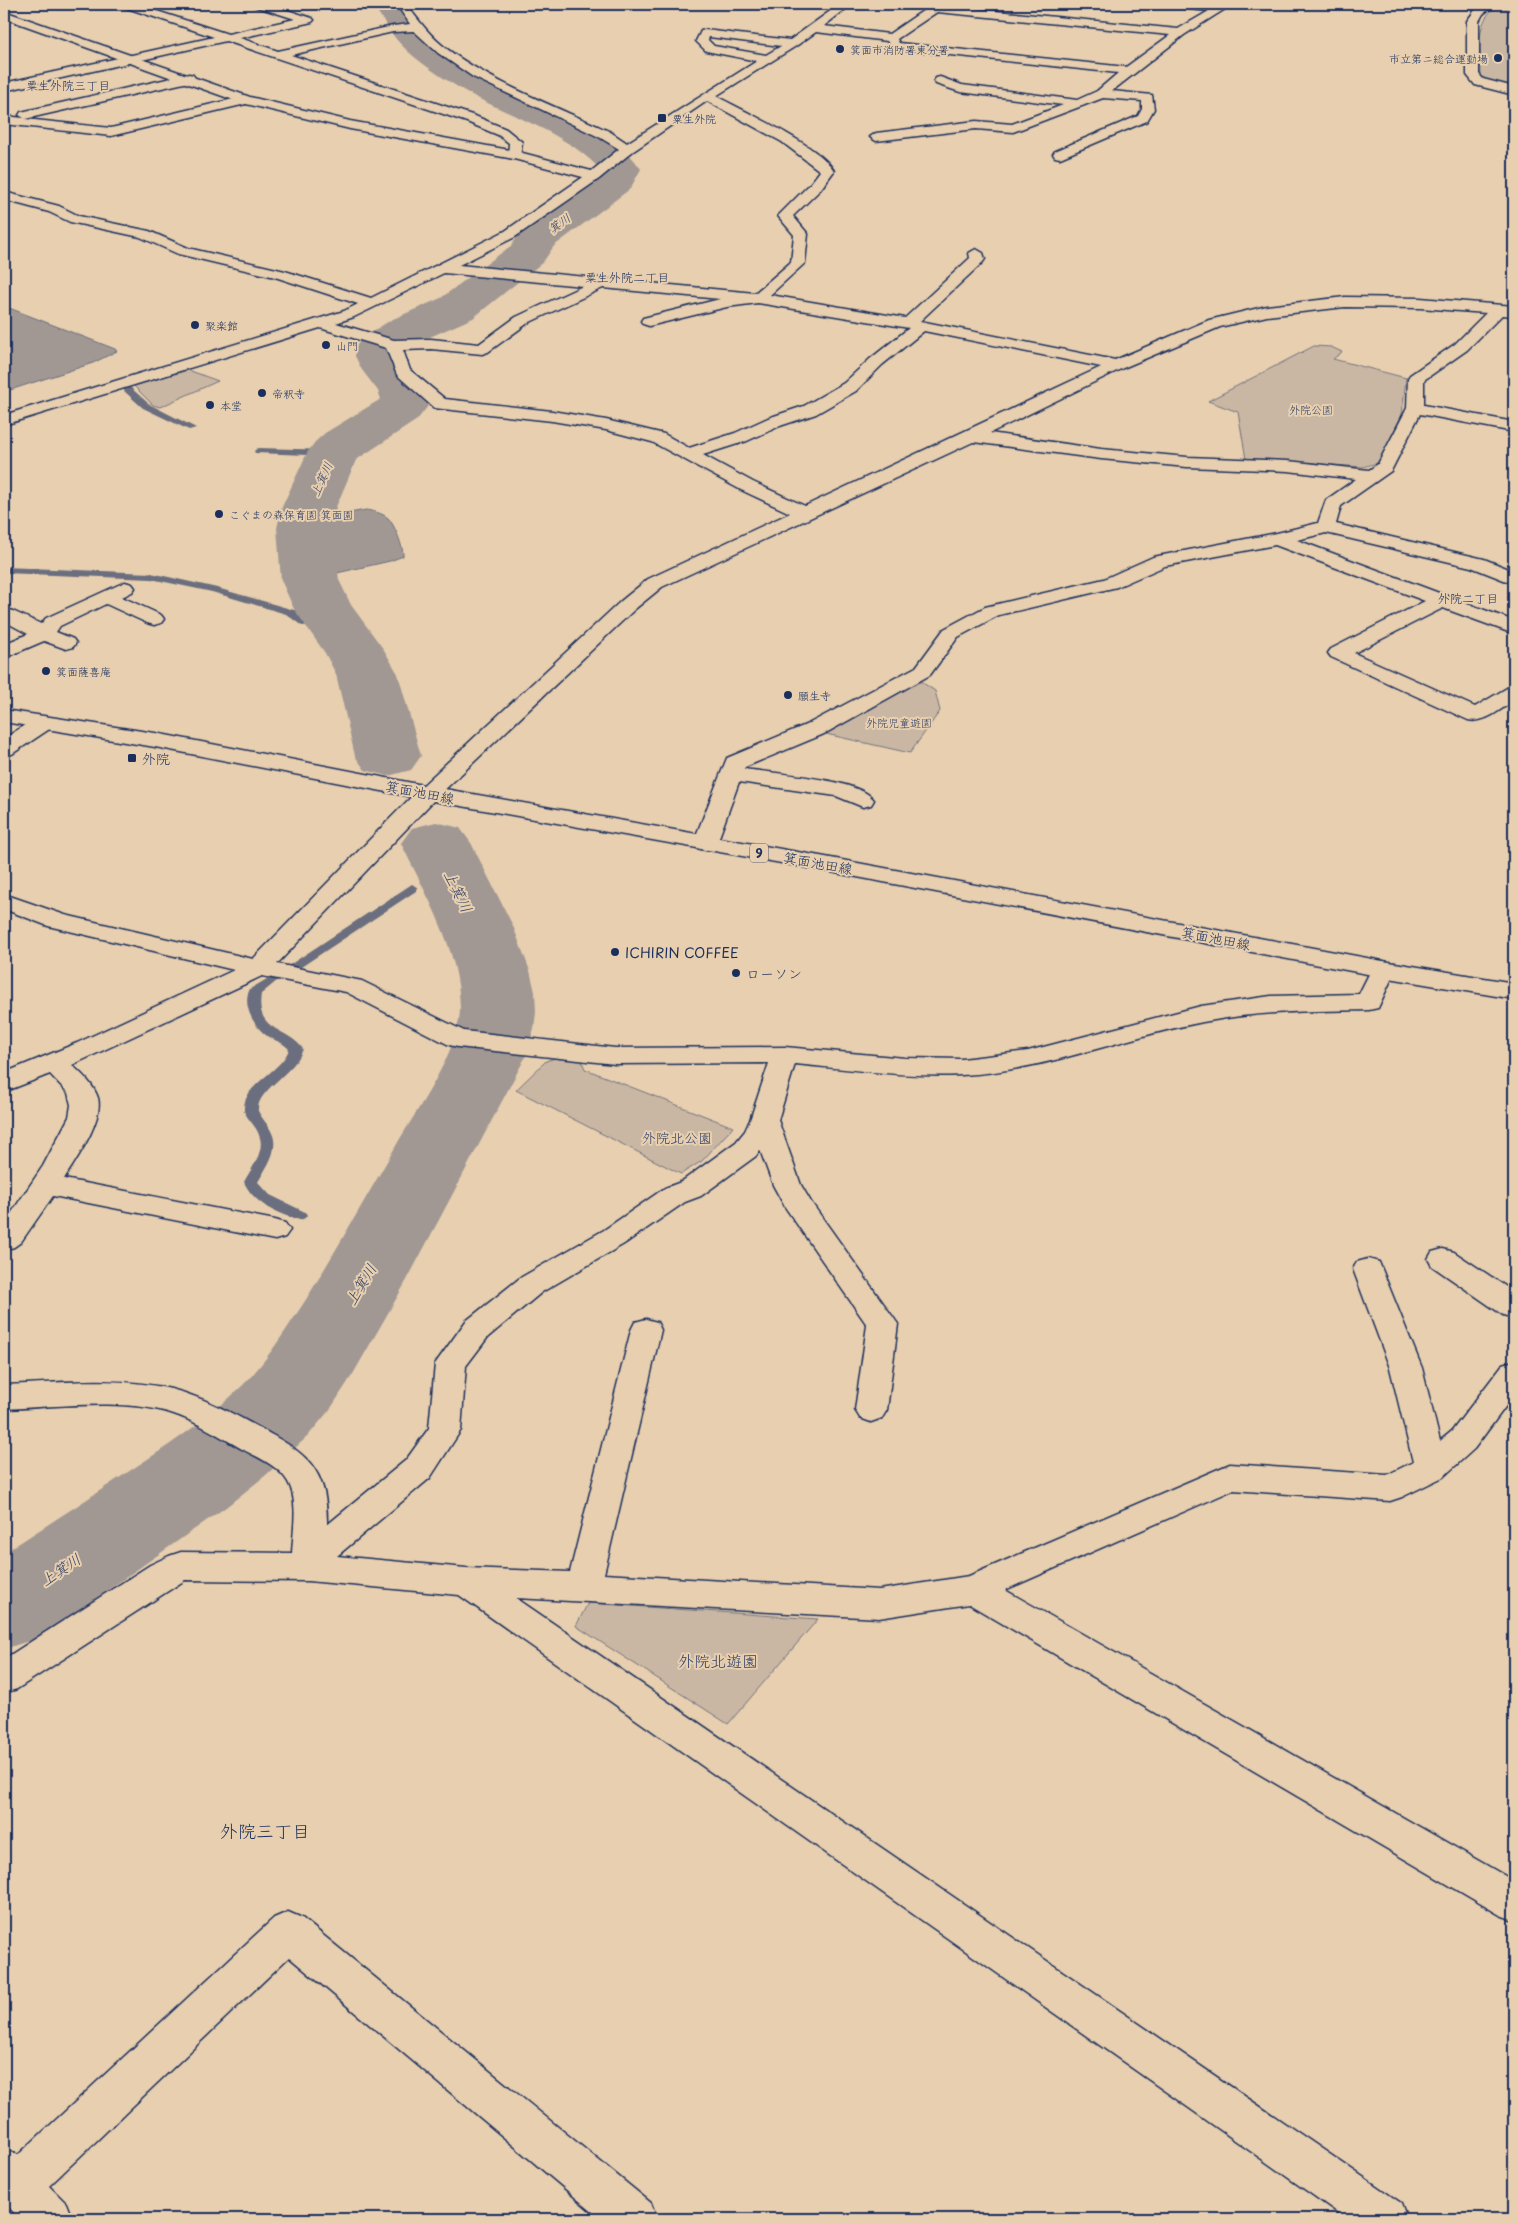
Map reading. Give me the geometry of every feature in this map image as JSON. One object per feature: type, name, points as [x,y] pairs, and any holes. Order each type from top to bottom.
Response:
[{"type":"street","points":[[125,4],[471,119],[502,132],[516,142],[515,155]]},
{"type":"street","points":[[4,87],[308,20],[258,4]]},
{"type":"street","points":[[401,4],[417,27],[442,51],[477,74],[604,134],[627,149]]},
{"type":"street","points":[[4,420],[320,323],[372,303],[510,234],[598,172],[627,149],[707,96],[792,44],[847,4]]},
{"type":"street","points":[[1170,4],[1224,6]]},
{"type":"street","points":[[1491,4],[1479,12],[1473,21],[1473,75],[1480,82],[1514,91]]},
{"type":"street","points":[[812,28],[891,38],[938,6],[1180,33]]},
{"type":"street","points":[[876,137],[976,124],[1013,128],[1078,104],[1101,94],[1128,71],[1180,33],[1224,6]]},
{"type":"street","points":[[4,14],[190,78],[246,100],[350,125],[598,172]]},
{"type":"street","points":[[1011,30],[1026,17]]},
{"type":"street","points":[[277,55],[392,29],[417,27]]},
{"type":"street","points":[[768,59],[710,49],[702,41],[705,33],[792,44]]},
{"type":"street","points":[[891,38],[895,46],[1128,71]]},
{"type":"street","points":[[981,55],[996,43]]},
{"type":"street","points":[[1142,46],[1161,48]]},
{"type":"street","points":[[21,73],[38,79]]},
{"type":"street","points":[[4,120],[190,78]]},
{"type":"street","points":[[940,81],[960,88],[1078,104]]},
{"type":"street","points":[[1060,154],[1143,118],[1148,109],[1148,98],[1101,94]]},
{"type":"street","points":[[649,321],[727,302],[758,298],[798,263],[801,234],[785,216],[815,187],[826,169],[787,139],[707,96]]},
{"type":"street","points":[[4,120],[111,132],[246,100]]},
{"type":"street","points":[[4,196],[46,206],[76,219],[144,234],[183,251],[280,274],[372,303]]},
{"type":"street","points":[[688,454],[810,410],[850,387],[978,259],[976,253]]},
{"type":"street","points":[[442,268],[758,298],[915,324],[1117,365]]},
{"type":"street","points":[[320,323],[392,345],[431,344],[482,349],[522,320],[598,284]]},
{"type":"street","points":[[4,1083],[86,1049],[259,968],[428,794],[628,605],[655,583],[971,436],[1117,365],[1215,323],[1267,311],[1344,302],[1420,303],[1506,311]]},
{"type":"street","points":[[1326,527],[1332,504],[1385,467],[1415,408],[1416,378],[1462,347],[1506,311]]},
{"type":"street","points":[[392,345],[403,372],[440,404],[552,416],[606,425],[658,438],[747,486],[805,514]]},
{"type":"street","points":[[1415,408],[1514,427]]},
{"type":"street","points":[[971,436],[1101,454],[1188,462],[1288,466],[1374,476]]},
{"type":"street","points":[[706,844],[736,763],[816,729],[923,671],[951,632],[992,611],[1110,584],[1160,561],[1277,539],[1326,527],[1477,563],[1514,578]]},
{"type":"street","points":[[1277,539],[1514,628]]},
{"type":"street","points":[[4,652],[44,634],[53,622],[125,588]]},
{"type":"street","points":[[106,597],[154,619]]},
{"type":"street","points":[[1440,601],[1338,653],[1476,715],[1514,692]]},
{"type":"street","points":[[4,614],[66,643]]},
{"type":"street","name":"箕面池田線","points":[[4,716],[155,740],[428,794],[820,863],[1383,969],[1514,991]]},
{"type":"street","points":[[4,749],[43,723]]},
{"type":"street","points":[[732,774],[841,790],[863,800]]},
{"type":"street","points":[[4,901],[56,921],[259,968],[353,986],[458,1039],[616,1056],[785,1055],[905,1066],[962,1066],[1028,1059],[1201,1014],[1271,1004],[1370,1002],[1383,969]]},
{"type":"street","points":[[308,1567],[325,1546],[418,1469],[445,1430],[451,1364],[477,1329],[531,1285],[614,1236],[675,1195],[691,1189],[734,1159],[758,1134],[785,1055]]},
{"type":"street","points":[[4,1240],[11,1235],[44,1185],[80,1125],[86,1104],[78,1087],[54,1062]]},
{"type":"street","points":[[764,1120],[787,1185],[799,1207],[883,1324],[871,1410]]},
{"type":"street","points":[[44,1185],[275,1230]]},
{"type":"street","points":[[1443,1259],[1514,1307]]},
{"type":"street","points":[[1368,1269],[1406,1368],[1431,1468]]},
{"type":"street","points":[[584,1586],[646,1330]]},
{"type":"street","points":[[4,1678],[162,1576],[181,1566],[308,1567],[466,1582],[584,1586],[879,1604],[973,1589],[1230,1477],[1390,1488],[1431,1468],[1463,1440],[1514,1372]]},
{"type":"street","points":[[4,1398],[118,1395],[151,1398],[189,1407],[264,1445],[294,1466],[304,1479],[308,1493],[309,1510],[308,1567]]},
{"type":"street","points":[[466,1582],[1386,2219]]},
{"type":"street","points":[[973,1589],[1514,1902]]},
{"type":"street","points":[[50,2219],[11,2178],[288,1931],[635,2219]]},
{"type":"green space","name":"市立第ニ総合運動場","points":[[1501,4],[1514,4],[1514,88],[1489,82],[1481,76],[1480,35],[1482,26],[1492,10]]},
{"type":"green space","name":"外院公園","points":[[1314,346],[1331,347],[1342,352],[1333,359],[1406,378],[1402,414],[1380,462],[1363,467],[1246,459],[1238,412],[1208,401]]},
{"type":"green space","points":[[188,370],[218,381],[160,407],[153,405],[134,386]]},
{"type":"green space","name":"外院児童遊園","points":[[920,681],[935,691],[940,711],[910,753],[826,734]]},
{"type":"green space","name":"外院北公園","points":[[558,1057],[580,1057],[585,1069],[733,1127],[702,1161],[681,1174],[516,1090],[546,1061]]},
{"type":"green space","name":"外院北遊園","points":[[588,1603],[818,1619],[728,1724],[576,1626]]},
{"type":"shaded area","points":[[4,306],[117,351],[93,363],[4,392]]},
{"type":"shaded area","points":[[366,510],[386,516],[396,530],[403,556],[390,561],[337,573],[328,553],[327,517]]},
{"type":"waterway","name":"箕川","points":[[388,4],[409,33],[443,62],[476,83],[556,120],[601,148],[621,169],[616,181],[537,238],[528,253],[457,308],[407,330],[379,348],[379,356],[382,363],[401,388],[406,402],[399,409],[343,444],[333,453],[309,507],[305,528],[310,580],[323,609],[354,650],[367,674],[388,756]]},
{"type":"waterway","points":[[127,389],[146,406],[192,428]]},
{"type":"waterway","points":[[258,451],[333,453]]},
{"type":"waterway","points":[[306,548],[326,547]]},
{"type":"waterway","points":[[308,563],[330,560]]},
{"type":"waterway","points":[[4,570],[151,576],[214,590],[290,612],[296,615],[302,623],[331,620]]},
{"type":"waterway","name":"上箕川","points":[[4,1607],[191,1480],[232,1449],[275,1411],[298,1384],[321,1350],[363,1280],[488,1054],[497,1022],[497,992],[486,949],[436,843]]},
{"type":"waterway","points":[[434,874],[447,866]]},
{"type":"waterway","points":[[294,966],[412,888]]},
{"type":"waterway","points":[[272,980],[255,992],[254,1004],[257,1016],[268,1031],[289,1041],[296,1049],[294,1056],[284,1069],[253,1099],[251,1111],[265,1131],[268,1148],[251,1182],[254,1189],[265,1199],[300,1215]]},
{"type":"place","name":"箕面市消防署東分署","points":[[840,49]]},
{"type":"place","name":"市立第ニ総合運動場","points":[[1498,58]]},
{"type":"place","name":"粟生外院","points":[[662,118]]},
{"type":"place","name":"聚楽館","points":[[195,325]]},
{"type":"place","name":"山門","points":[[326,345]]},
{"type":"place","name":"帝釈寺","points":[[262,393]]},
{"type":"place","name":"本堂","points":[[210,405]]},
{"type":"place","name":"こぐまの森保育園 箕面園","points":[[219,514]]},
{"type":"place","name":"箕面薩喜庵","points":[[46,671]]},
{"type":"place","name":"願生寺","points":[[788,695]]},
{"type":"place","name":"外院","points":[[132,758]]},
{"type":"place","name":"ICHIRIN COFFEE","points":[[615,952]]},
{"type":"place","name":"ローソン","points":[[736,973]]},
{"type":"district","name":"粟生外院三丁目","points":[[68,85]]},
{"type":"district","name":"粟生外院二丁目","points":[[627,277]]},
{"type":"district","name":"外院二丁目","points":[[1468,598]]},
{"type":"district","name":"外院三丁目","points":[[265,1830]]}]
